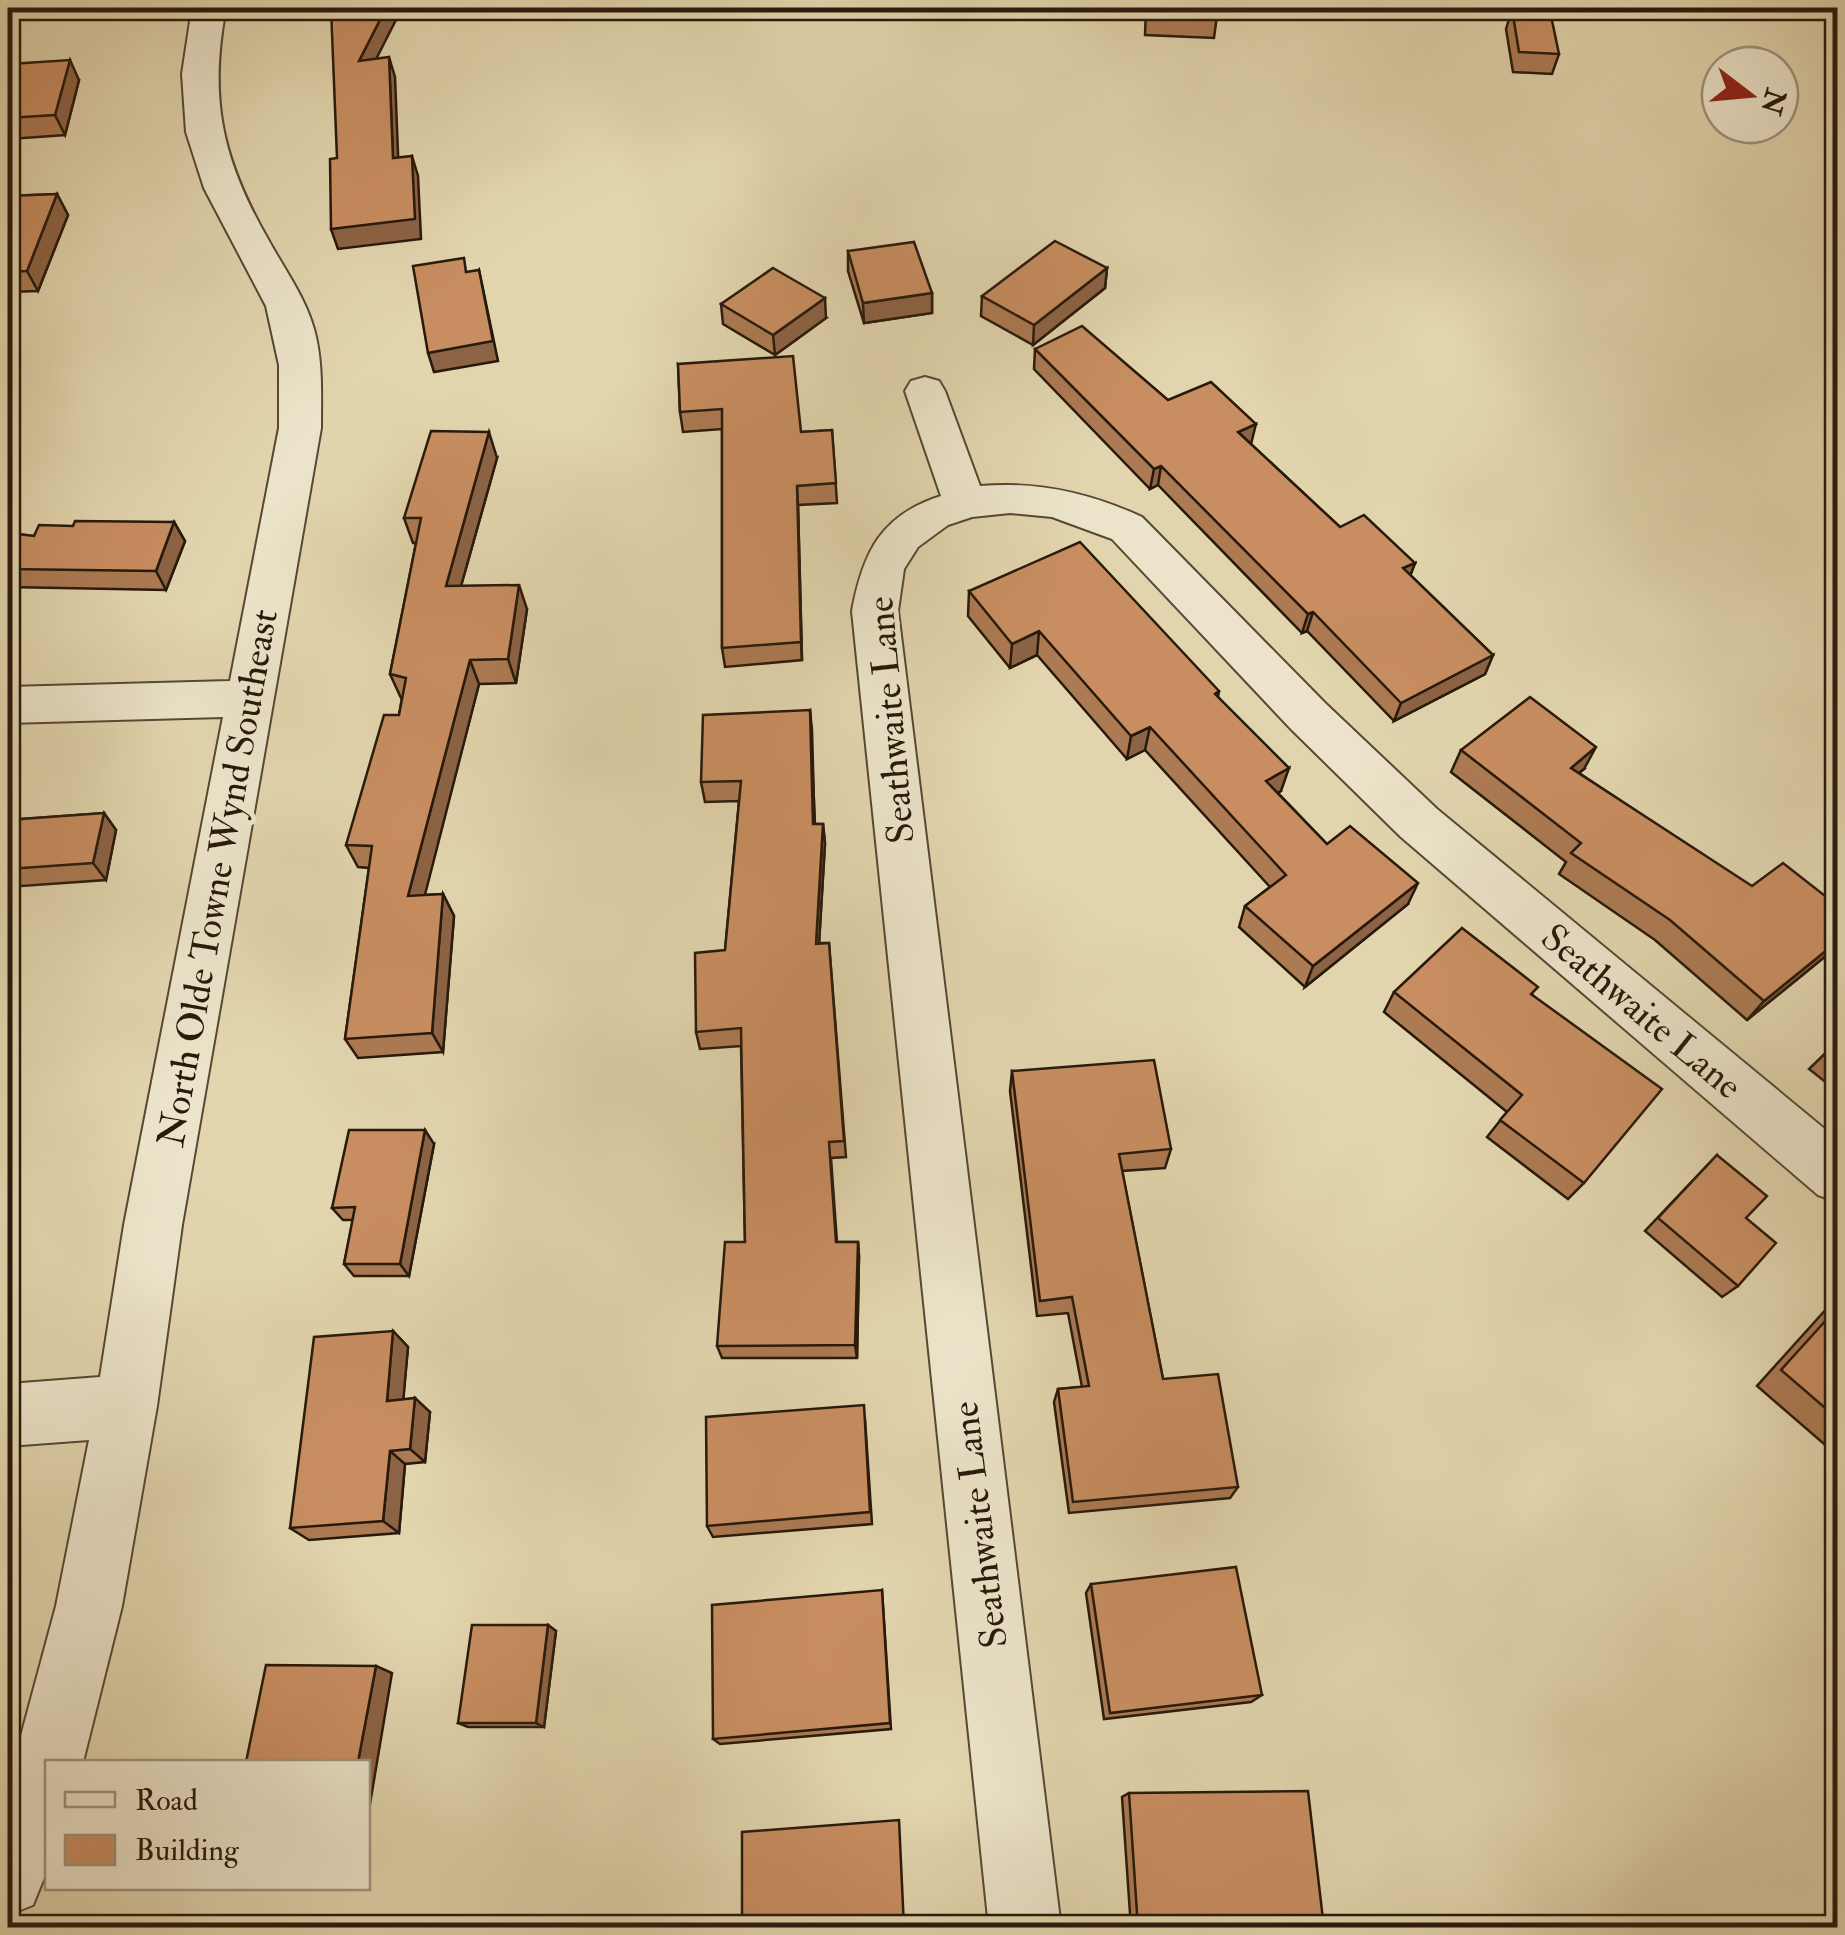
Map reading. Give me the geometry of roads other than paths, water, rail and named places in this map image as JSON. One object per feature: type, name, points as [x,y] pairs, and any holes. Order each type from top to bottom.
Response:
[{"type":"street","name":"North Olde Towne Wynd Southeast","points":[[49,1760],[90,1606],[153,1225],[300,428],[298,343],[274,282],[219,187],[205,144],[198,81],[209,8]]},
{"type":"street","points":[[925,390],[964,504]]},
{"type":"street","name":"Seathwaite Lane","points":[[1025,1928],[875,610],[875,583],[884,558],[905,532],[934,514],[997,498],[1052,500],[1101,513],[1127,528],[1308,716],[1419,823],[1838,1176]]},
{"type":"street","points":[[8,705],[251,698]]},
{"type":"street","points":[[8,1415],[126,1406]]},
{"type":"street","name":"North Olde Towne Wynd Southeast","points":[[8,1880],[45,1774]]}]
